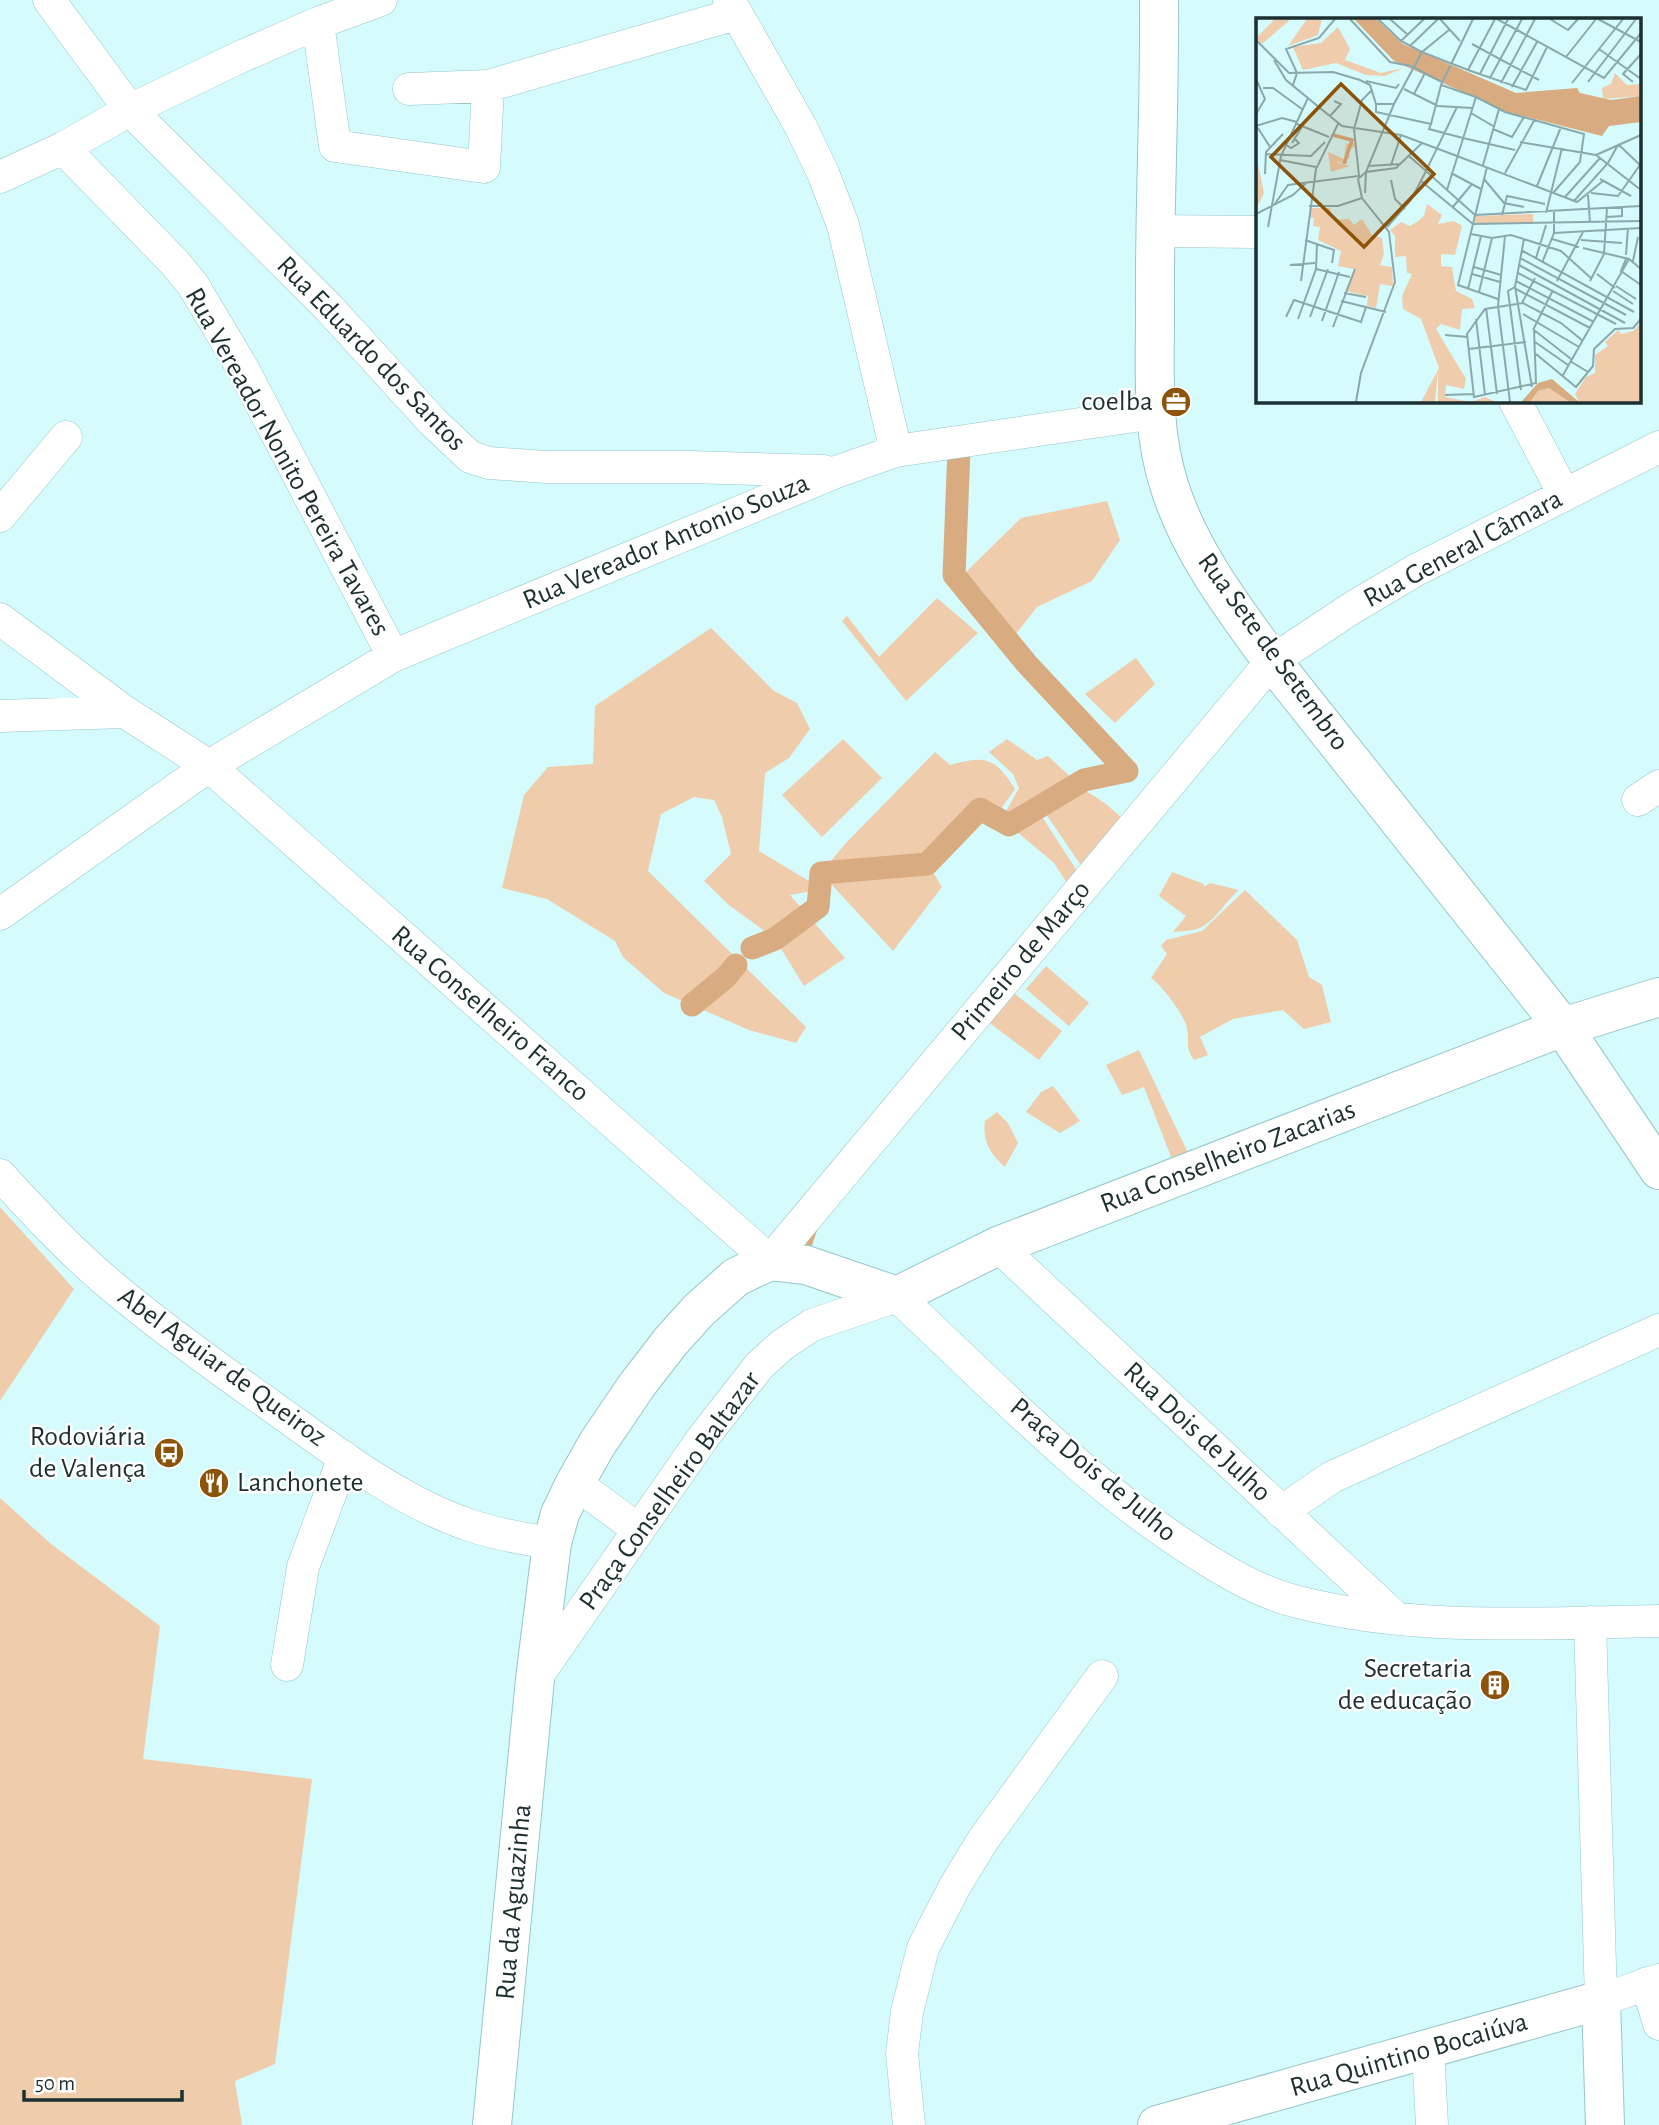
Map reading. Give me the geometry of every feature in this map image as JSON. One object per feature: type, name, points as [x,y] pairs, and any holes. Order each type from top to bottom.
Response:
[{"type":"main road","name":"Rua Sete de Setembro","points":[[1159,0],[1160,60],[1154,231],[1155,413],[1163,461],[1180,514],[1217,581],[1272,661],[1563,1027],[1659,1170]]},
{"type":"main road","name":"Rua Conselheiro Zacarias","points":[[897,1296],[998,1246],[1563,1027],[1659,997]]},
{"type":"main road","points":[[770,1261],[806,1265],[897,1296]]},
{"type":"main road","name":"Praça Conselheiro Baltazar","points":[[535,1679],[552,1543],[560,1514],[575,1483],[630,1395],[671,1341],[699,1310],[736,1277],[770,1261]]},
{"type":"main road","name":"Rua da Aguazinha","points":[[492,2125],[535,1679]]},
{"type":"main road","points":[[1601,2000],[1605,2125]]},
{"type":"main road","name":"Rua Quintino Bocaiúva","points":[[1157,2125],[1601,2000]]},
{"type":"street","name":"Rua Eduardo dos Santos","points":[[49,0],[130,110],[328,307],[432,421],[470,457],[489,463],[546,467],[836,472]]},
{"type":"street","points":[[0,177],[63,148],[130,110],[318,23],[381,0]]},
{"type":"street","points":[[409,89],[488,86],[732,7],[802,127],[843,225],[897,451]]},
{"type":"street","points":[[318,23],[335,146],[484,167],[488,86]]},
{"type":"street","name":"Rua Vereador Nonito Pereira Tavares","points":[[63,148],[174,262],[192,285],[243,369],[393,656]]},
{"type":"street","points":[[1154,231],[1256,232]]},
{"type":"street","points":[[1516,402],[1564,494]]},
{"type":"street","name":"Rua Vereador Antonio Souza","points":[[0,914],[209,766],[393,656],[836,472],[897,451],[1155,413]]},
{"type":"street","points":[[0,516],[66,437]]},
{"type":"street","name":"Rua General Câmara","points":[[1272,661],[1416,570],[1659,447]]},
{"type":"street","points":[[717,468],[734,514]]},
{"type":"street","name":"Rua Conselheiro Franco","points":[[0,619],[125,712],[209,766],[770,1261]]},
{"type":"street","name":"Primeiro de Março","points":[[770,1261],[1272,661]]},
{"type":"street","points":[[0,716],[125,712]]},
{"type":"street","name":"Abel Aguiar de Queiroz","points":[[0,1175],[41,1219],[112,1286],[188,1348],[344,1457],[394,1490],[466,1524],[502,1535],[552,1543]]},
{"type":"street","name":"Rua Dois de Julho","points":[[998,1246],[1396,1618]]},
{"type":"street","name":"Praça Conselheiro Baltazar","points":[[535,1679],[702,1439],[759,1366],[782,1345],[812,1325],[897,1296]]},
{"type":"street","name":"Praça Dois de Julho","points":[[897,1296],[1126,1505],[1230,1574],[1263,1590],[1294,1601],[1396,1618],[1485,1624],[1659,1620]]},
{"type":"street","points":[[1281,1511],[1332,1477],[1659,1330]]},
{"type":"street","points":[[287,1665],[303,1567],[344,1457]]},
{"type":"street","points":[[575,1483],[639,1530]]},
{"type":"street","points":[[1590,1622],[1601,2000]]},
{"type":"street","points":[[908,2125],[902,2054],[907,2012],[923,1948],[954,1886],[983,1840],[1102,1676]]},
{"type":"street","points":[[1653,1982],[1659,2024]]},
{"type":"street","name":"Rua Quintino Bocaiúva","points":[[1601,2000],[1653,1982]]},
{"type":"street","points":[[1428,2050],[1432,2125]]},
{"type":"shaded area","points":[[1107,501],[1120,540],[1092,581],[1037,607],[1011,640],[985,594],[965,573],[1021,518]]},
{"type":"shaded area","points":[[937,598],[978,633],[906,701],[842,621],[847,616],[879,657]]},
{"type":"shaded area","points":[[711,628],[774,691],[797,703],[810,729],[789,758],[765,773],[759,851],[822,889],[790,895],[845,958],[804,986],[775,939],[729,905],[704,881],[731,854],[722,817],[714,800],[694,797],[661,814],[648,871],[806,1027],[796,1043],[749,1030],[664,993],[623,957],[615,941],[547,899],[502,888],[524,795],[548,767],[593,764],[595,706]]},
{"type":"shaded area","points":[[1136,658],[1155,684],[1115,723],[1085,694]]},
{"type":"shaded area","points":[[843,739],[882,778],[822,837],[782,795]]},
{"type":"shaded area","points":[[1007,739],[1037,760],[1048,756],[1077,783],[1045,804],[1017,812],[1007,823],[999,824],[1019,788],[1013,774],[989,752]]},
{"type":"shaded area","points":[[935,752],[950,765],[972,760],[988,761],[1001,770],[1015,789],[991,823],[980,809],[961,822],[928,864],[942,887],[893,951],[821,873],[845,844]]},
{"type":"shaded area","points":[[1080,787],[1106,804],[1131,826],[1082,867],[1046,814]]},
{"type":"shaded area","points":[[1025,811],[1039,812],[1077,871],[1067,883],[1054,863],[1009,825]]},
{"type":"shaded area","points":[[1172,872],[1204,884],[1204,887],[1210,883],[1239,890],[1215,917],[1203,926],[1194,930],[1173,932],[1186,916],[1159,896]]},
{"type":"shaded area","points":[[1245,890],[1297,940],[1309,977],[1322,985],[1331,1022],[1304,1029],[1283,1010],[1233,1019],[1200,1037],[1208,1055],[1194,1060],[1189,1051],[1187,1028],[1182,1016],[1166,993],[1151,978],[1167,954],[1161,946],[1166,940],[1202,931]]},
{"type":"shaded area","points":[[1046,966],[1089,1003],[1069,1026],[1026,989]]},
{"type":"shaded area","points":[[1010,990],[1062,1031],[1039,1060],[983,1018]]},
{"type":"shaded area","points":[[1139,1050],[1189,1155],[1173,1162],[1144,1087],[1122,1095],[1106,1065]]},
{"type":"shaded area","points":[[1053,1086],[1080,1121],[1060,1133],[1026,1112],[1041,1092]]},
{"type":"shaded area","points":[[997,1112],[1008,1123],[1018,1143],[1005,1167],[991,1152],[985,1134],[985,1121]]},
{"type":"shaded area","points":[[0,1207],[74,1289],[0,1401]]},
{"type":"shaded area","points":[[0,1498],[51,1544],[160,1626],[143,1759],[312,1779],[275,2064],[235,2081],[242,2125],[0,2125]]},
{"type":"waterway","points":[[959,449],[954,575],[1027,664],[1127,771]]},
{"type":"waterway","points":[[752,948],[775,939],[818,907],[821,873],[927,864],[980,809],[1009,825],[1084,780],[1127,771]]},
{"type":"waterway","points":[[692,1005],[726,977],[736,965]]},
{"type":"waterway","points":[[808,1248],[815,1227]]},
{"type":"place","name":"coelba","points":[[1176,402]]},
{"type":"place","name":"Rodoviária de Valença","points":[[169,1453]]},
{"type":"place","name":"Lanchonete","points":[[214,1483]]},
{"type":"place","name":"Secretaria de educação","points":[[1495,1685]]}]
